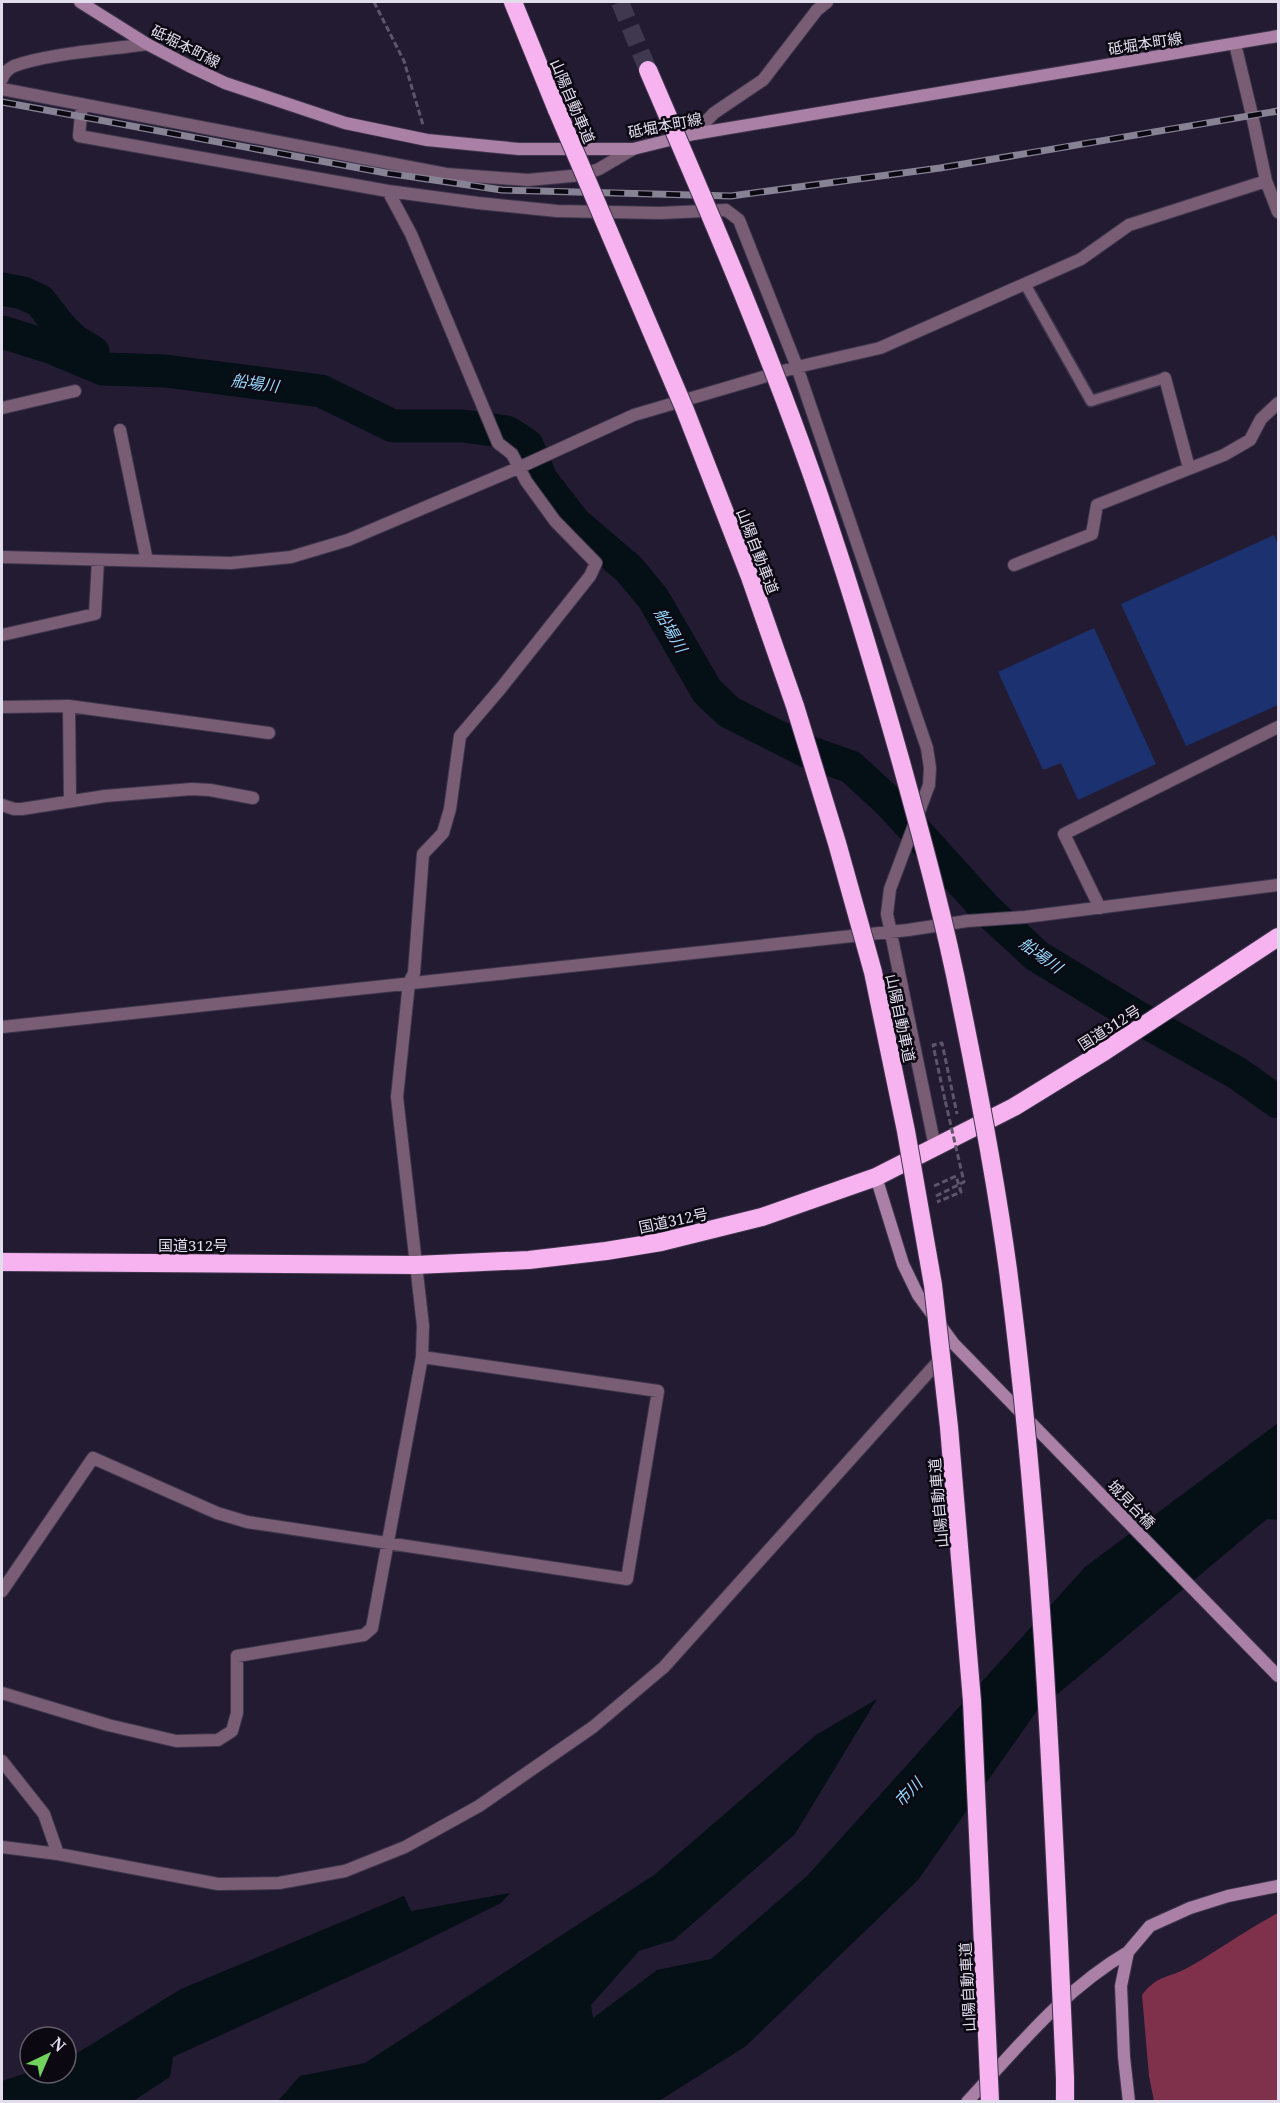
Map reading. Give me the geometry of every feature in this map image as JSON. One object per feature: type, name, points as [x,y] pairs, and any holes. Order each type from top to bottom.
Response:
[{"type":"highway","name":"山陽自動車道","points":[[513,2],[685,410],[750,577],[795,706],[873,972],[906,1131],[933,1285],[950,1427],[972,1701],[990,2102]]},
{"type":"highway","points":[[648,69],[770,363],[834,539],[882,695],[929,862],[961,1000],[1007,1266],[1026,1426],[1039,1577],[1052,1795],[1065,2102]]},
{"type":"highway","name":"国道312号","points":[[2,1263],[415,1264],[528,1260],[661,1242],[762,1217],[876,1177],[1014,1107],[1129,1036],[1278,937]]},
{"type":"main road","name":"砥堀本町線","points":[[80,2],[147,44],[225,83],[345,123],[427,140],[519,149],[633,149],[694,134],[1278,36]]},
{"type":"main road","name":"城見台橋","points":[[876,1177],[903,1264],[918,1295],[954,1344],[1278,1676]]},
{"type":"main road","points":[[967,2102],[1058,2003],[1108,1964],[1128,1952],[1150,1926],[1190,1908],[1228,1896],[1278,1886]]},
{"type":"main road","points":[[1128,1952],[1121,1986],[1124,2057],[1129,2102]]},
{"type":"street","points":[[694,134],[714,113],[763,80],[817,10],[827,2]]},
{"type":"street","points":[[2,79],[5,72],[13,67],[46,58],[147,44]]},
{"type":"street","points":[[1235,44],[1266,181],[1278,213]]},
{"type":"street","points":[[2,89],[446,174],[528,180],[582,175],[599,169],[633,149]]},
{"type":"street","points":[[82,104],[79,136],[388,191],[557,211],[660,213],[726,210],[738,220],[798,367],[927,748],[930,768],[929,785],[890,889],[887,914],[935,1147]]},
{"type":"street","points":[[2,557],[231,563],[291,557],[348,540],[518,468],[634,415],[798,367],[880,348],[1082,259],[1129,225],[1266,181]]},
{"type":"street","points":[[2,1693],[108,1725],[176,1741],[218,1740],[232,1731],[237,1713],[237,1656],[364,1635],[372,1628],[422,1357],[423,1326],[397,1097],[409,983],[414,973],[423,854],[443,833],[452,799],[460,736],[576,594],[590,576],[596,563],[555,521],[518,468],[512,454],[498,443],[411,234],[388,191]]},
{"type":"street","points":[[1165,378],[1189,468]]},
{"type":"street","points":[[2,408],[75,391]]},
{"type":"street","points":[[1014,565],[1092,534],[1096,505],[1224,455],[1250,440],[1261,419],[1278,403]]},
{"type":"street","points":[[120,430],[147,561]]},
{"type":"street","points":[[2,635],[95,614],[98,560]]},
{"type":"street","points":[[2,707],[69,706],[269,733]]},
{"type":"street","points":[[69,706],[70,801]]},
{"type":"street","points":[[1100,908],[1064,834],[1278,727]]},
{"type":"street","points":[[2,805],[22,809],[105,796],[192,789],[253,798]]},
{"type":"street","points":[[2,1027],[889,930],[908,930],[1278,885]]},
{"type":"street","points":[[2,1847],[58,1854],[218,1884],[279,1884],[345,1871],[405,1847],[470,1811],[593,1727],[664,1667],[954,1344]]},
{"type":"street","points":[[2,1590],[93,1458],[217,1513],[247,1521],[627,1580],[658,1391],[422,1357]]},
{"type":"street","points":[[2,1761],[44,1814],[58,1854]]},
{"type":"lane","points":[[1025,284],[1091,401],[1165,378]]},
{"type":"path","points":[[374,2],[404,61],[427,140]]},
{"type":"path","points":[[957,1114],[942,1043],[933,1045],[964,1182]]},
{"type":"shaded area","points":[[1278,1913],[1278,2101],[1154,2101],[1149,2076],[1142,1995],[1153,1983],[1182,1971]]},
{"type":"water","name":"市川","points":[[1278,1423],[1278,1520],[1267,1519],[1036,1712],[918,1880],[746,2046],[659,2101],[277,2102],[300,2076],[365,2063],[654,1875],[816,1735],[877,1699],[795,1834],[674,1940],[639,1951],[591,2005],[593,2018],[657,1970],[711,1959],[807,1876],[1085,1567]]},
{"type":"water","points":[[510,1893],[501,1903],[392,1957],[173,2057],[170,2077],[133,2101],[2,2101],[2,2081],[18,2076],[18,2085],[78,2085],[78,2053],[181,1989],[404,1896],[411,1911]]},
{"type":"building","points":[[1274,535],[1278,545],[1278,705],[1186,746],[1121,604]]},
{"type":"building","points":[[1094,628],[1156,764],[1078,800],[1061,763],[1043,770],[998,672]]},
{"type":"waterway","points":[[2,289],[23,293],[40,301],[61,328],[75,341],[93,352]]},
{"type":"waterway","name":"船場川","points":[[2,332],[50,347],[103,369],[165,371],[321,391],[393,426],[463,426],[507,432],[527,445],[541,479],[575,523],[629,569],[653,598],[707,691],[729,712],[806,751],[851,767],[891,804],[986,909],[1037,956],[1139,1018],[1237,1073],[1278,1102]]},
{"type":"tunnel","points":[[620,2],[648,70]]},
{"type":"railway","points":[[2,102],[386,173],[502,190],[731,196],[940,168],[1278,111]]}]
